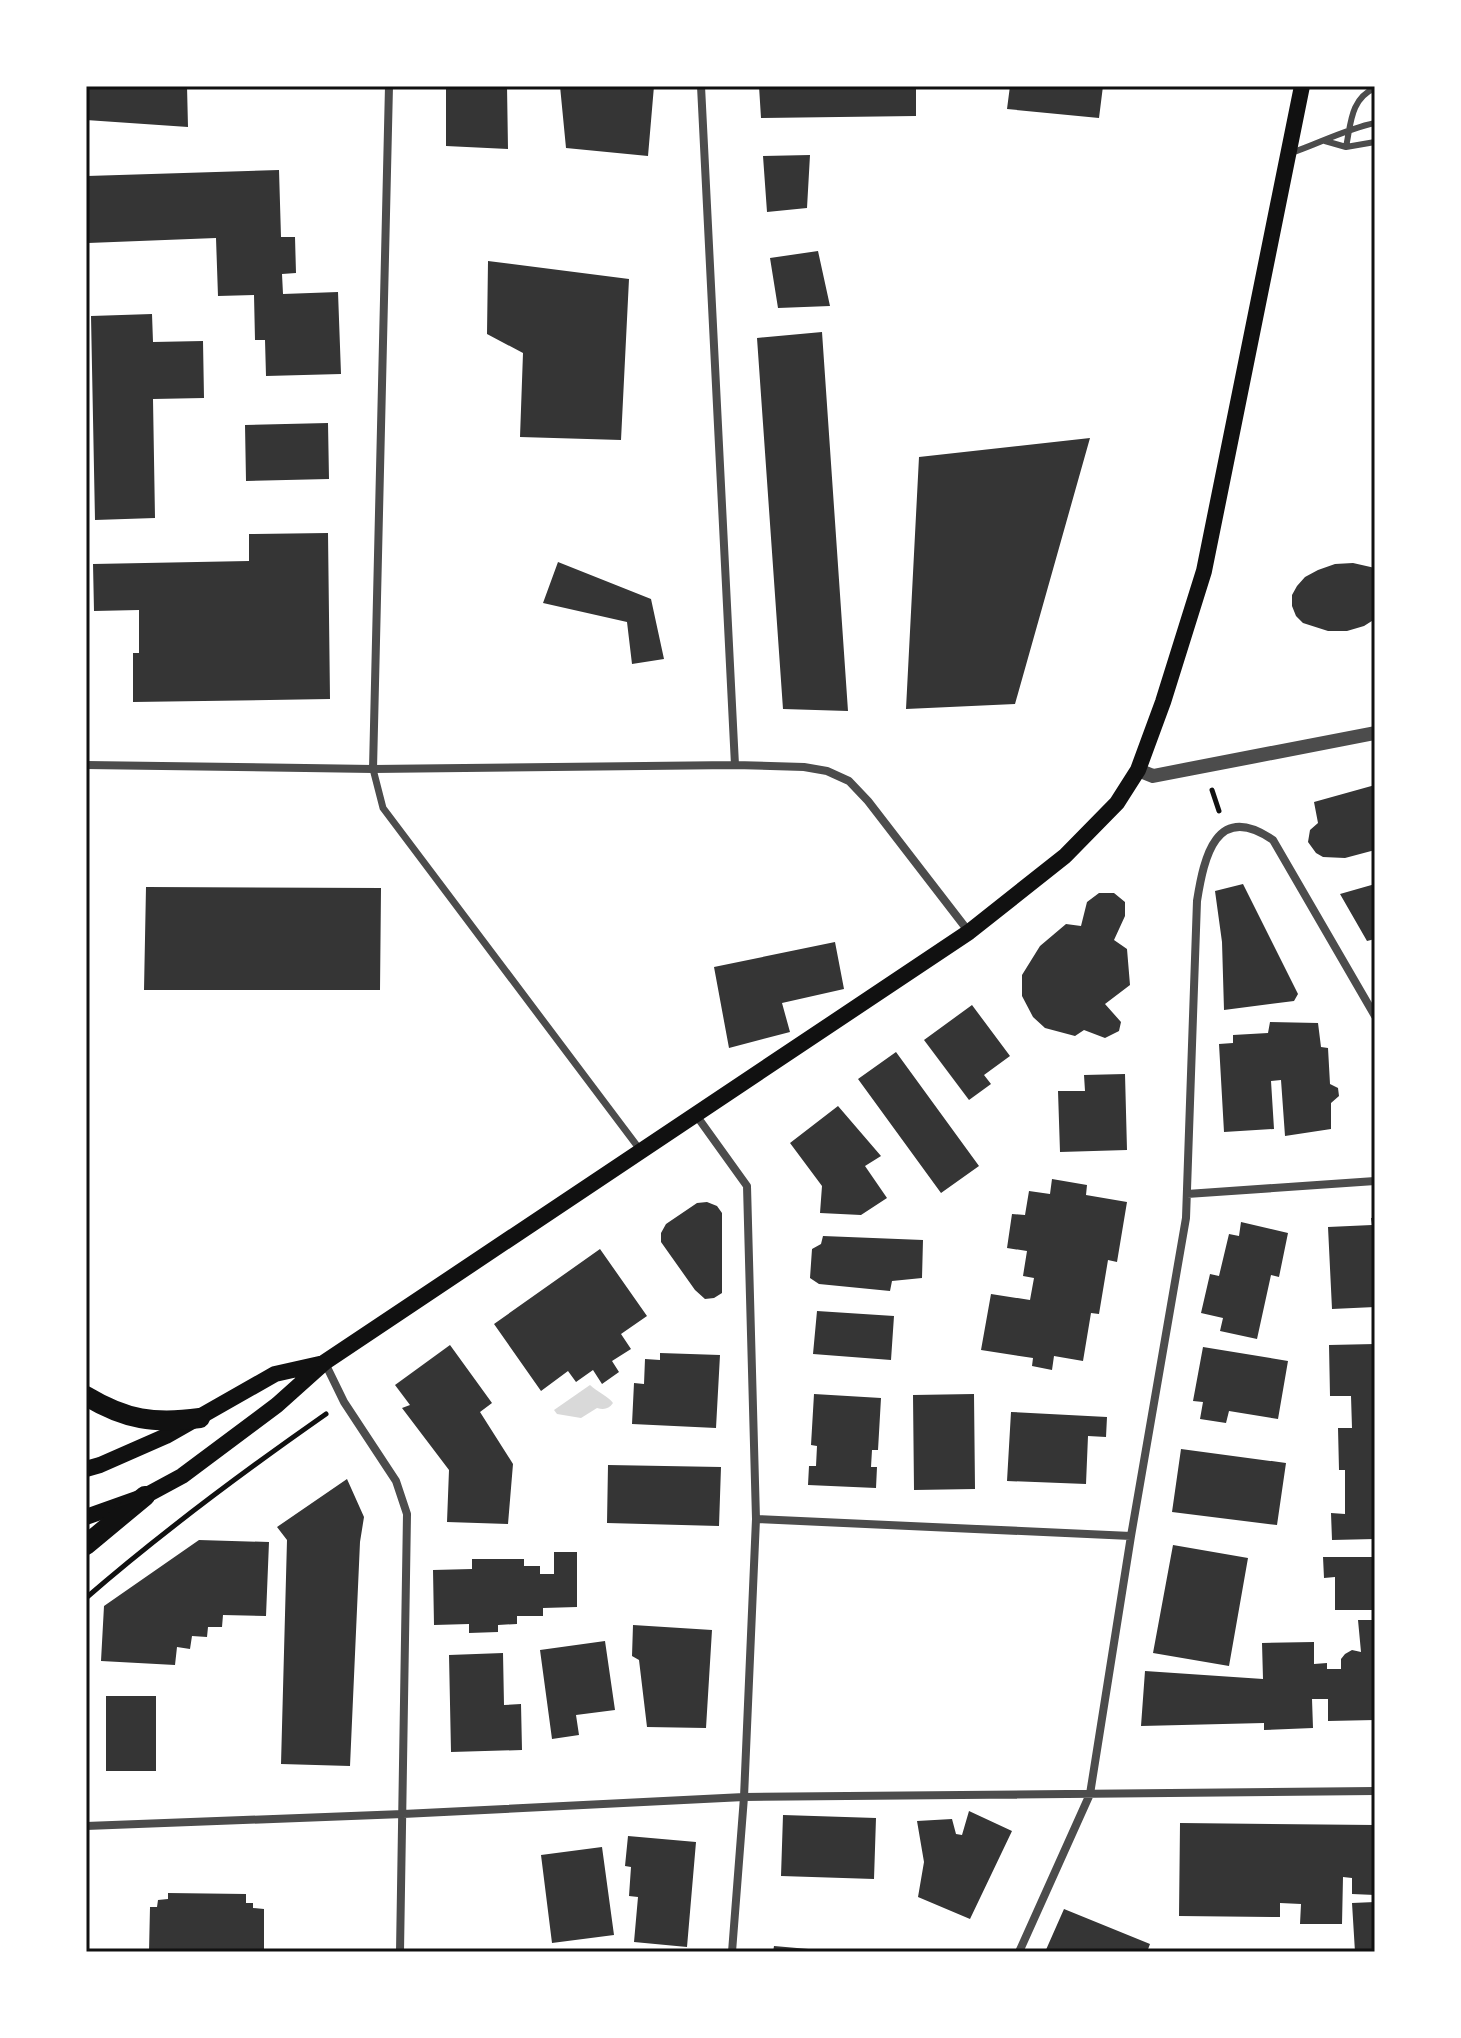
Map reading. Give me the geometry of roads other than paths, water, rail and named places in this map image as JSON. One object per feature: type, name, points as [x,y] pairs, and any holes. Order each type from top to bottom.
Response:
[{"type":"main road","points":[[86,1517],[145,1496],[217,1453],[325,1362],[969,932],[1065,856],[1117,803],[1138,770],[1204,571],[1302,86]]},
{"type":"main road","points":[[86,1469],[136,1450],[200,1418],[275,1374],[325,1362]]},
{"type":"main road","points":[[86,1396],[106,1408],[135,1418],[166,1422],[200,1418]]},
{"type":"main road","points":[[86,1545],[145,1496]]},
{"type":"street","points":[[389,86],[373,769],[383,808],[641,1151]]},
{"type":"street","points":[[701,86],[735,765]]},
{"type":"street","points":[[1138,770],[1153,776],[1375,733]]},
{"type":"street","points":[[86,765],[373,769],[735,765],[804,767],[827,771],[849,781],[868,801],[969,932]]},
{"type":"street","points":[[1019,1952],[1090,1794],[1186,1218],[1197,901],[1204,861],[1211,843],[1225,831],[1241,828],[1258,829],[1273,840],[1375,1016]]},
{"type":"street","points":[[696,1114],[747,1186],[756,1519],[744,1797],[732,1952]]},
{"type":"street","points":[[1187,1194],[1375,1181]]},
{"type":"street","points":[[325,1362],[344,1402],[396,1481],[407,1514],[400,1952]]},
{"type":"street","points":[[756,1519],[1131,1536]]},
{"type":"street","points":[[86,1826],[744,1797],[1375,1791]]},
{"type":"lane","points":[[1346,147],[1352,111],[1365,93],[1375,88]]},
{"type":"lane","points":[[1288,154],[1350,128],[1375,123]]},
{"type":"lane","points":[[1325,141],[1346,147],[1375,142]]}]
